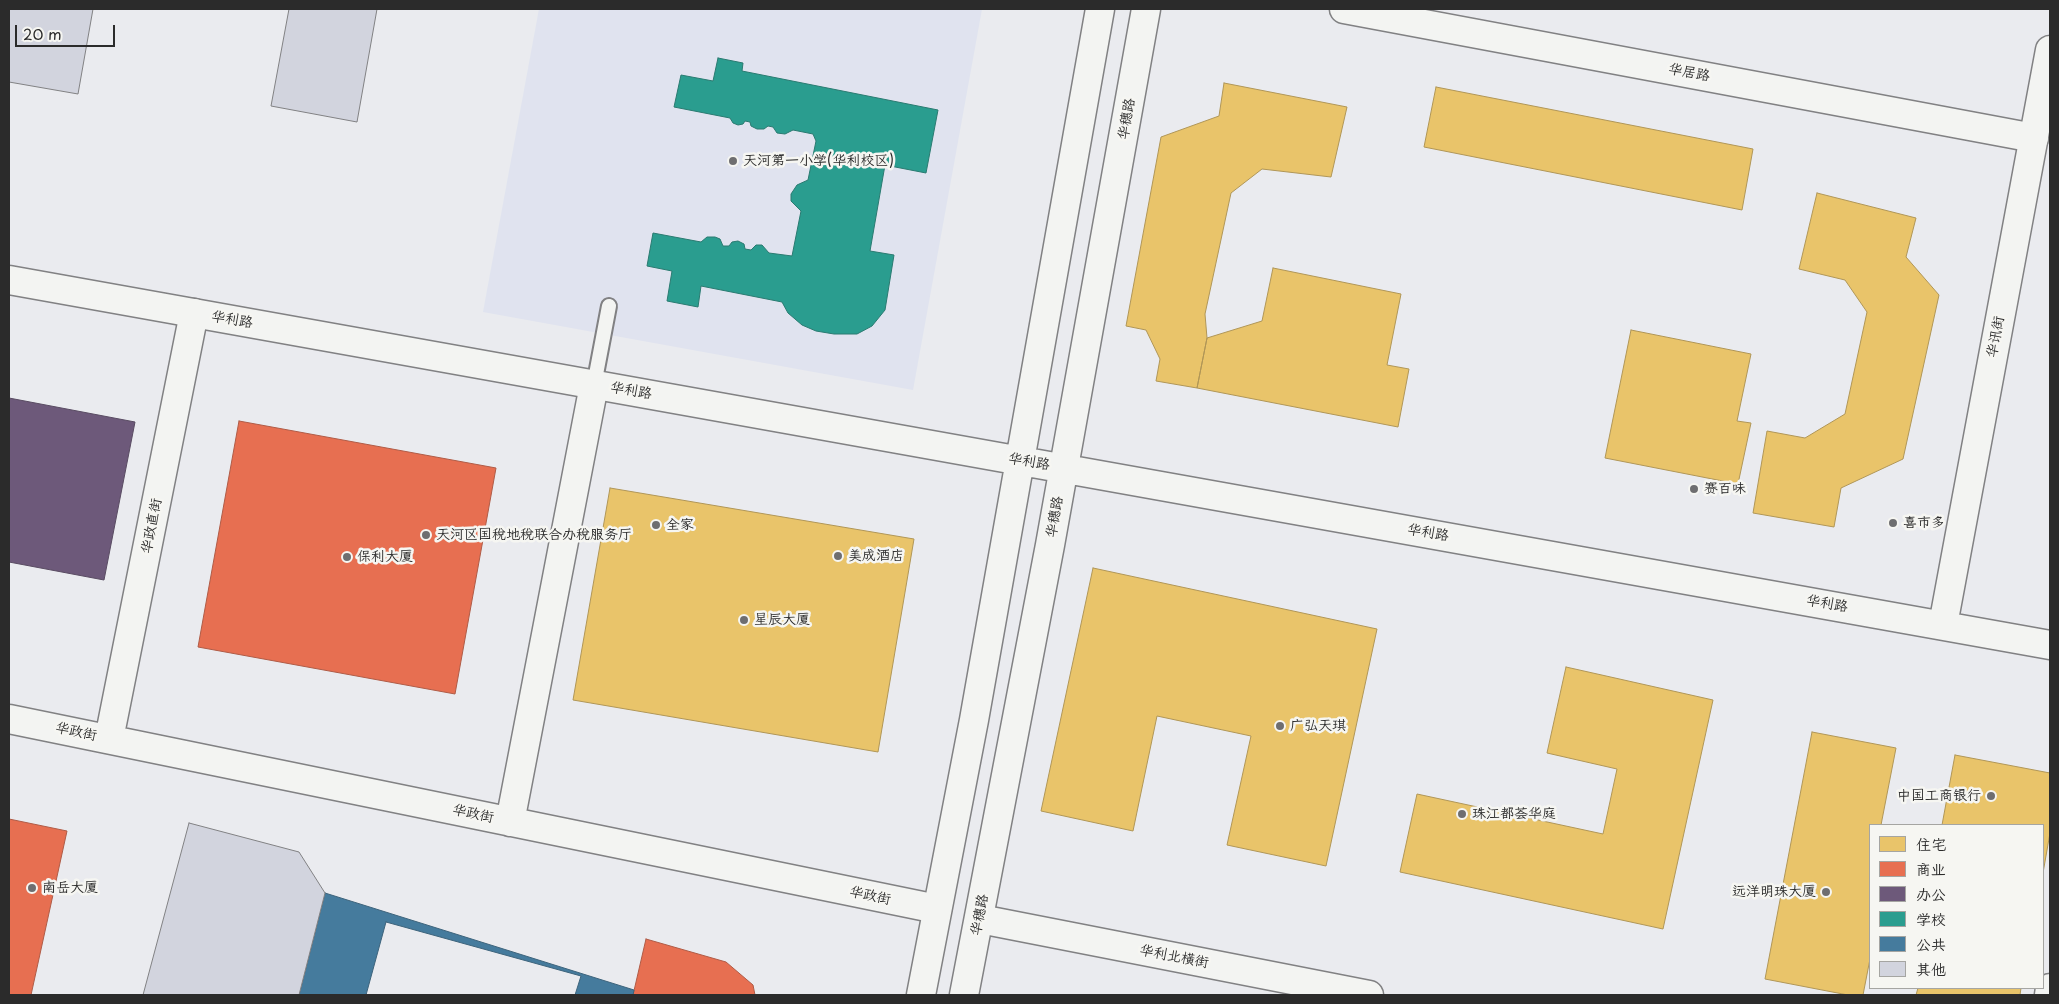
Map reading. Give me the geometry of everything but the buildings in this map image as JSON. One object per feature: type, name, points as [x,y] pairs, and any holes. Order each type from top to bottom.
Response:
[{"type":"street","points":[[921,995],[1020,461],[1100,9]]},
{"type":"street","name":"华穗路","points":[[964,995],[980,919],[1064,469],[1146,9]]},
{"type":"street","name":"华居路","points":[[1344,9],[2034,138]]},
{"type":"street","name":"华讯街","points":[[1943,625],[2050,50]]},
{"type":"street","name":"华利路","points":[[9,280],[2050,645]]},
{"type":"street","name":"华政直街","points":[[109,739],[194,313]]},
{"type":"street","points":[[510,822],[594,385]]},
{"type":"street","name":"华政街","points":[[9,718],[937,910]]},
{"type":"street","name":"华利北横街","points":[[980,919],[1369,995]]},
{"type":"street","points":[[2049,995],[2050,988]]},
{"type":"lane","points":[[594,385],[609,306]]},
{"type":"shaded area","name":"天河第一小学(华利校区)","points":[[539,9],[982,9],[913,390],[483,312]]},
{"type":"place","name":"天河第一小学(华利校区)","points":[[733,161]]},
{"type":"place","name":"赛百味","points":[[1694,489]]},
{"type":"place","name":"喜市多","points":[[1893,523]]},
{"type":"place","name":"全家","points":[[656,525]]},
{"type":"place","name":"天河区国税地税联合办税服务厅","points":[[426,535]]},
{"type":"place","name":"美成酒店","points":[[838,556]]},
{"type":"place","name":"保利大厦","points":[[347,557]]},
{"type":"place","name":"星辰大厦","points":[[744,620]]},
{"type":"place","name":"广弘天琪","points":[[1280,726]]},
{"type":"place","name":"中国工商银行","points":[[1991,796]]},
{"type":"place","name":"珠江都荟华庭","points":[[1462,814]]},
{"type":"place","name":"南岳大厦","points":[[32,888]]},
{"type":"place","name":"远洋明珠大厦","points":[[1826,892]]}]
